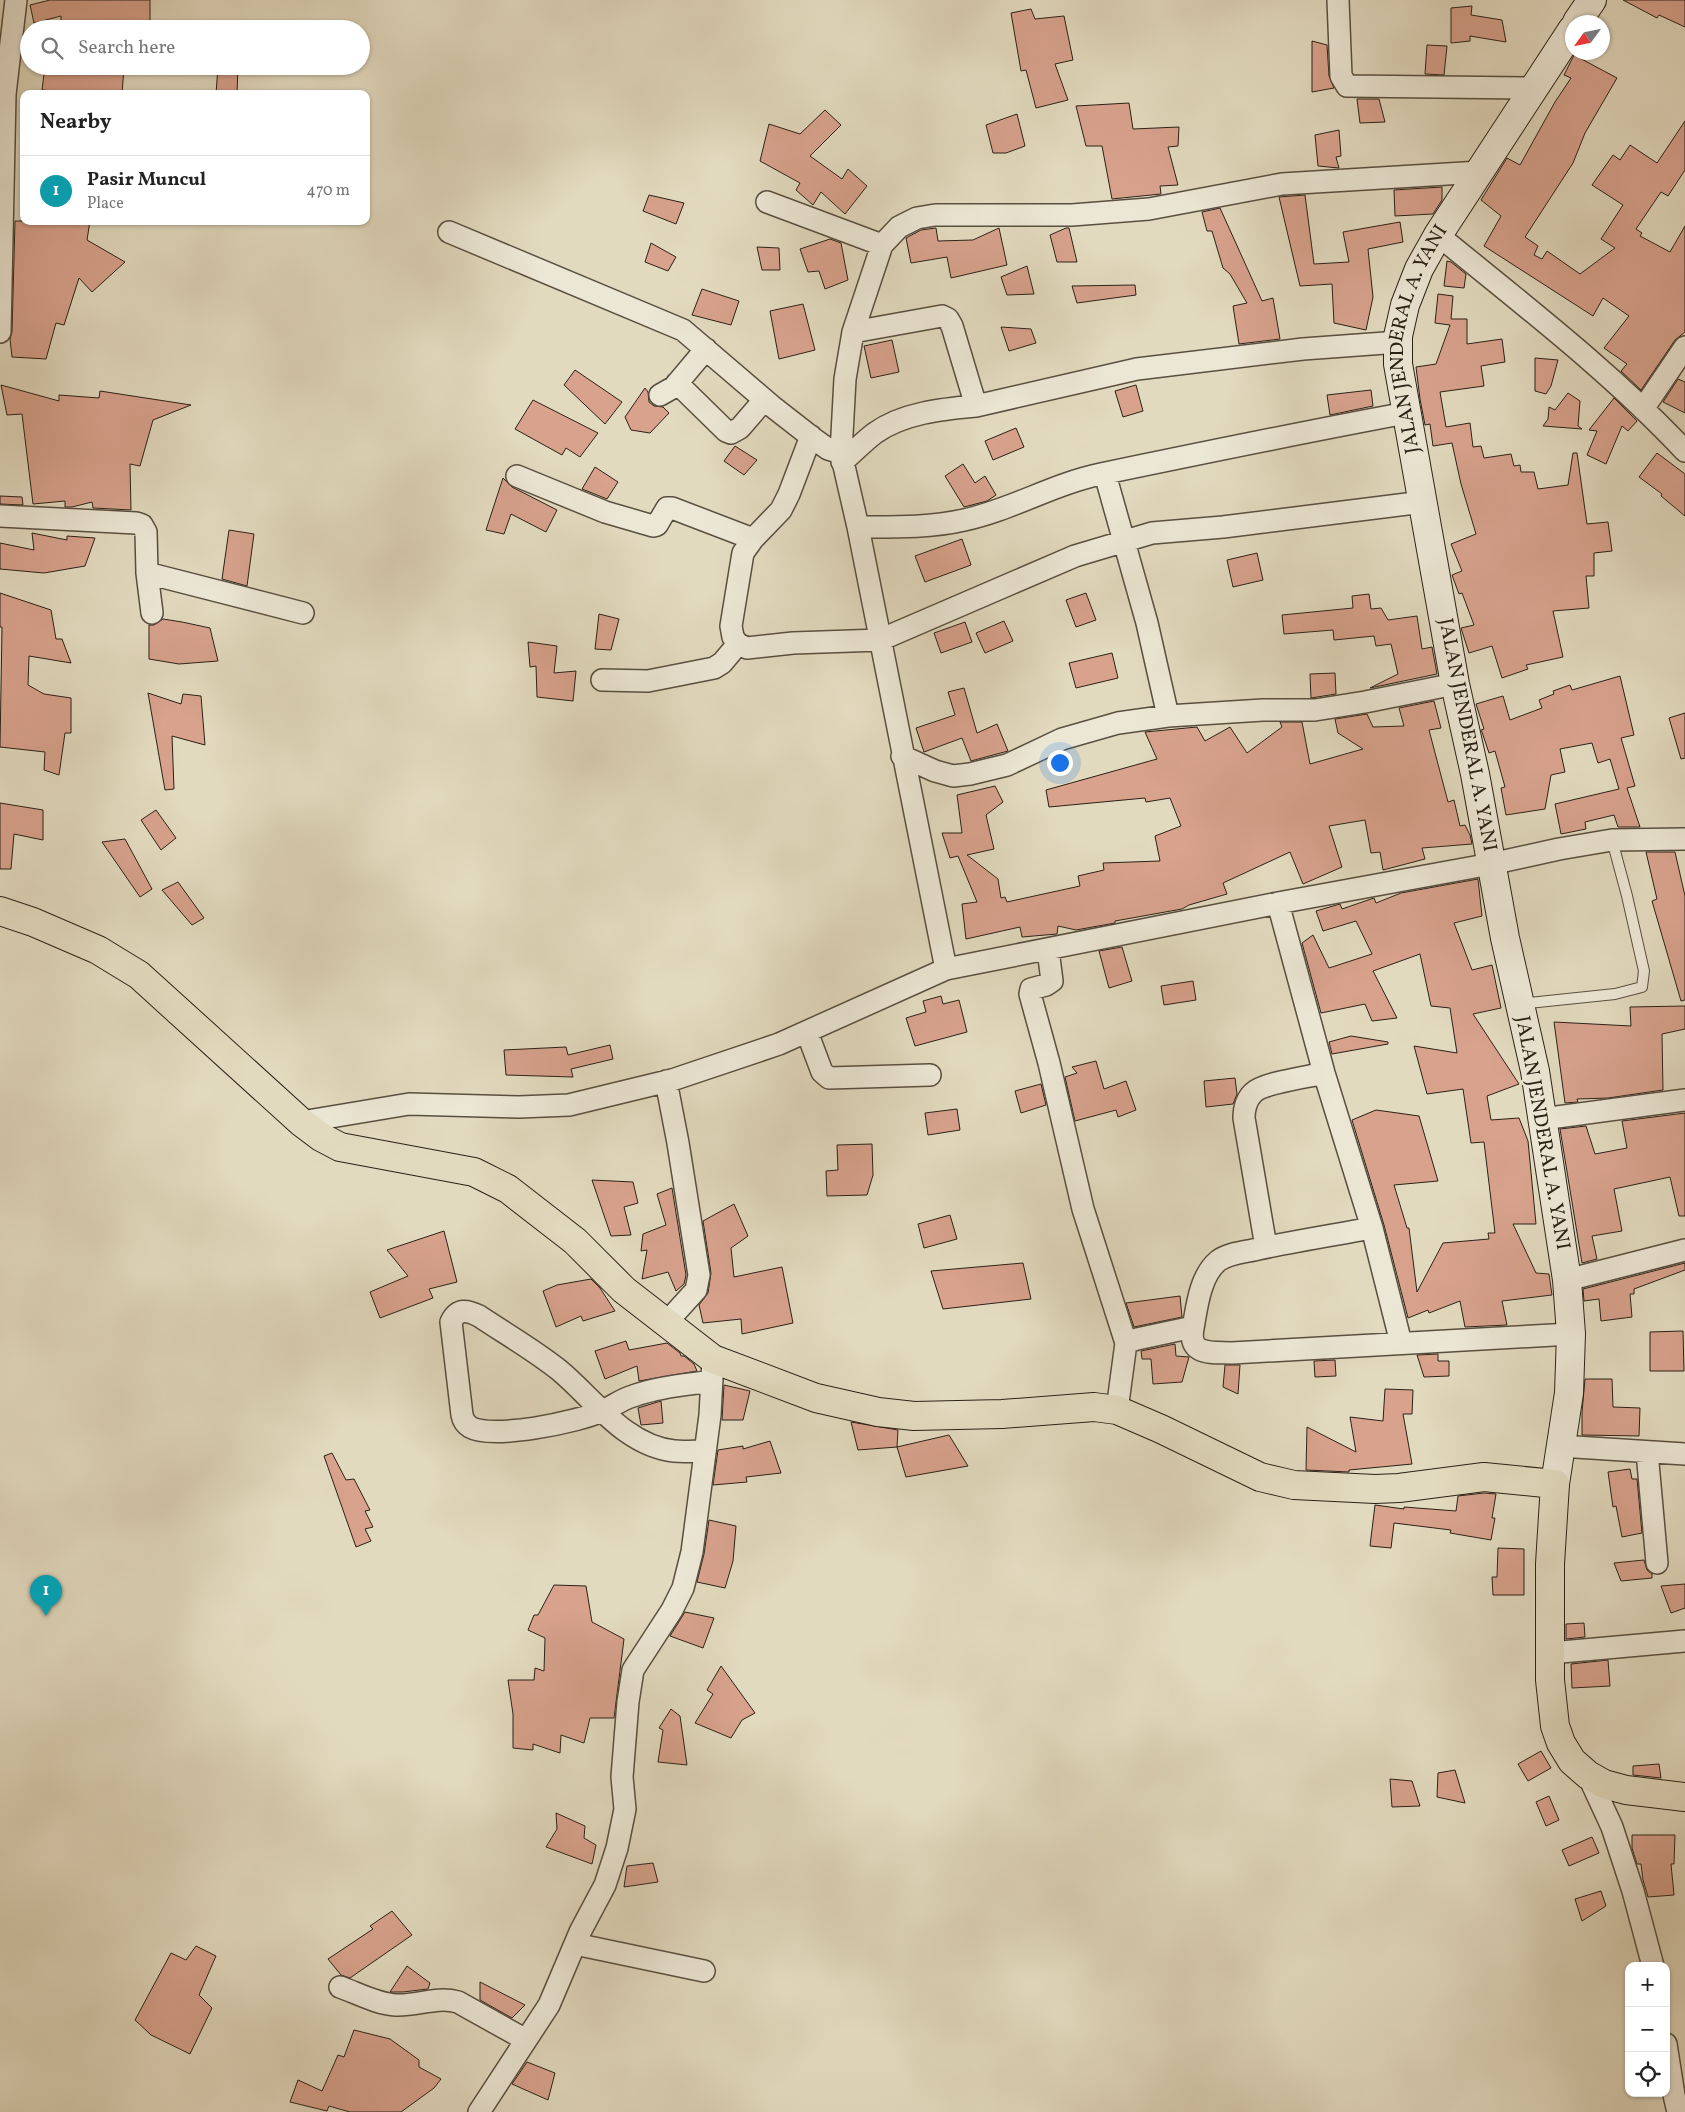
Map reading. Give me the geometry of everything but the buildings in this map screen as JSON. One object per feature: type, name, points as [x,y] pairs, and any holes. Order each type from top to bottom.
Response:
[{"type":"highway","points":[[0,910],[98,950],[139,975],[301,1122],[321,1137],[340,1147],[474,1172],[508,1189],[575,1241],[624,1290],[666,1323],[713,1370],[749,1374],[816,1398],[878,1412],[914,1416],[1002,1414],[1094,1407],[1117,1410],[1260,1477],[1294,1486],[1391,1489],[1484,1478],[1555,1484],[1550,1564],[1550,1680],[1555,1726],[1564,1749],[1572,1761],[1588,1775],[1604,1784],[1626,1790],[1685,1796]]},
{"type":"main road","points":[[1582,15],[1592,0]]},
{"type":"main road","name":"JALAN JENDERAL A. YANI","points":[[1555,1484],[1569,1393],[1571,1334],[1567,1280],[1535,1071],[1505,938],[1455,684],[1398,364],[1399,342],[1405,305],[1420,269],[1438,235],[1565,40]]},
{"type":"street","points":[[0,332],[16,0]]},
{"type":"street","points":[[1338,0],[1340,76],[1347,86],[1533,88]]},
{"type":"street","points":[[1423,502],[1223,527],[1152,533],[1075,556],[880,640],[793,643],[747,648],[738,644],[733,637],[731,626],[743,554],[753,539],[781,510],[789,494],[827,448],[845,380],[853,332],[882,245],[899,227],[917,218],[935,215],[1072,215],[1140,210],[1282,184],[1480,172]]},
{"type":"street","points":[[767,202],[882,245]]},
{"type":"street","points":[[449,232],[683,330],[764,400],[827,448],[858,528],[946,969]]},
{"type":"street","points":[[1438,235],[1577,348],[1685,451]]},
{"type":"street","points":[[853,332],[942,316],[948,319],[952,326],[976,406]]},
{"type":"street","points":[[827,448],[875,433],[901,421],[941,409],[976,406],[1137,370],[1303,349],[1399,342]]},
{"type":"street","points":[[1643,410],[1685,347]]},
{"type":"street","points":[[660,395],[670,390],[677,383],[706,349]]},
{"type":"street","points":[[677,383],[726,431],[731,433],[740,428],[764,400]]},
{"type":"street","points":[[858,528],[916,527],[964,520],[1055,488],[1105,474],[1196,453],[1406,413]]},
{"type":"street","points":[[1105,474],[1147,623],[1168,716]]},
{"type":"street","points":[[517,476],[605,512],[653,526],[657,525],[667,508],[672,508],[753,539]]},
{"type":"street","points":[[0,516],[140,524],[146,532],[147,573],[152,613]]},
{"type":"street","points":[[147,573],[302,613]]},
{"type":"street","points":[[602,680],[648,681],[714,668],[722,663],[738,644]]},
{"type":"street","points":[[902,756],[935,771],[953,776],[970,774],[1007,766],[1062,739],[1118,723],[1168,716],[1263,710],[1315,710],[1455,684]]},
{"type":"street","points":[[301,1122],[409,1104],[568,1105],[666,1081],[779,1044],[946,969],[1278,903],[1612,840],[1685,839]]},
{"type":"street","points":[[1278,903],[1324,1073],[1372,1228],[1401,1343]]},
{"type":"street","points":[[1048,950],[1052,982],[1031,989],[1030,994],[1049,1063],[1083,1209],[1126,1343],[1117,1410]]},
{"type":"street","points":[[807,1032],[822,1072],[829,1078],[930,1075]]},
{"type":"street","points":[[1266,1247],[1244,1118],[1245,1106],[1254,1091],[1266,1086],[1324,1073]]},
{"type":"street","points":[[666,1081],[699,1275],[696,1290],[666,1323]]},
{"type":"street","points":[[1542,1119],[1685,1100]]},
{"type":"street","points":[[1372,1228],[1266,1247],[1218,1260],[1209,1271],[1198,1300],[1192,1336],[1194,1345],[1200,1351],[1232,1353],[1571,1334]]},
{"type":"street","points":[[1567,1280],[1685,1250]]},
{"type":"street","points":[[479,2112],[550,2005],[575,1944],[605,1885],[617,1848],[625,1810],[622,1777],[628,1702],[633,1670],[672,1610],[683,1588],[692,1552],[710,1415],[713,1370],[667,1387],[631,1396],[601,1412],[537,1428],[494,1431],[470,1427],[463,1420],[462,1415],[451,1328],[454,1317],[462,1311],[468,1311],[479,1316],[557,1368],[601,1412],[638,1437],[672,1451],[704,1451]]},
{"type":"street","points":[[1126,1343],[1193,1327]]},
{"type":"street","points":[[1560,1446],[1685,1454]]},
{"type":"street","points":[[1647,1452],[1657,1563]]},
{"type":"street","points":[[1550,1653],[1685,1641]]},
{"type":"street","points":[[1588,1775],[1612,1828],[1633,1891],[1652,1962]]},
{"type":"street","points":[[575,1944],[704,1971]]},
{"type":"street","points":[[340,1987],[389,2004],[407,2004],[448,1999],[458,2002],[526,2040]]},
{"type":"street","points":[[1667,2052],[1678,2112]]},
{"type":"lane","points":[[1520,1004],[1615,994],[1642,987],[1644,972],[1612,840]]},
{"type":"place","name":"Pasir Muncul","points":[[46,1616]]}]
